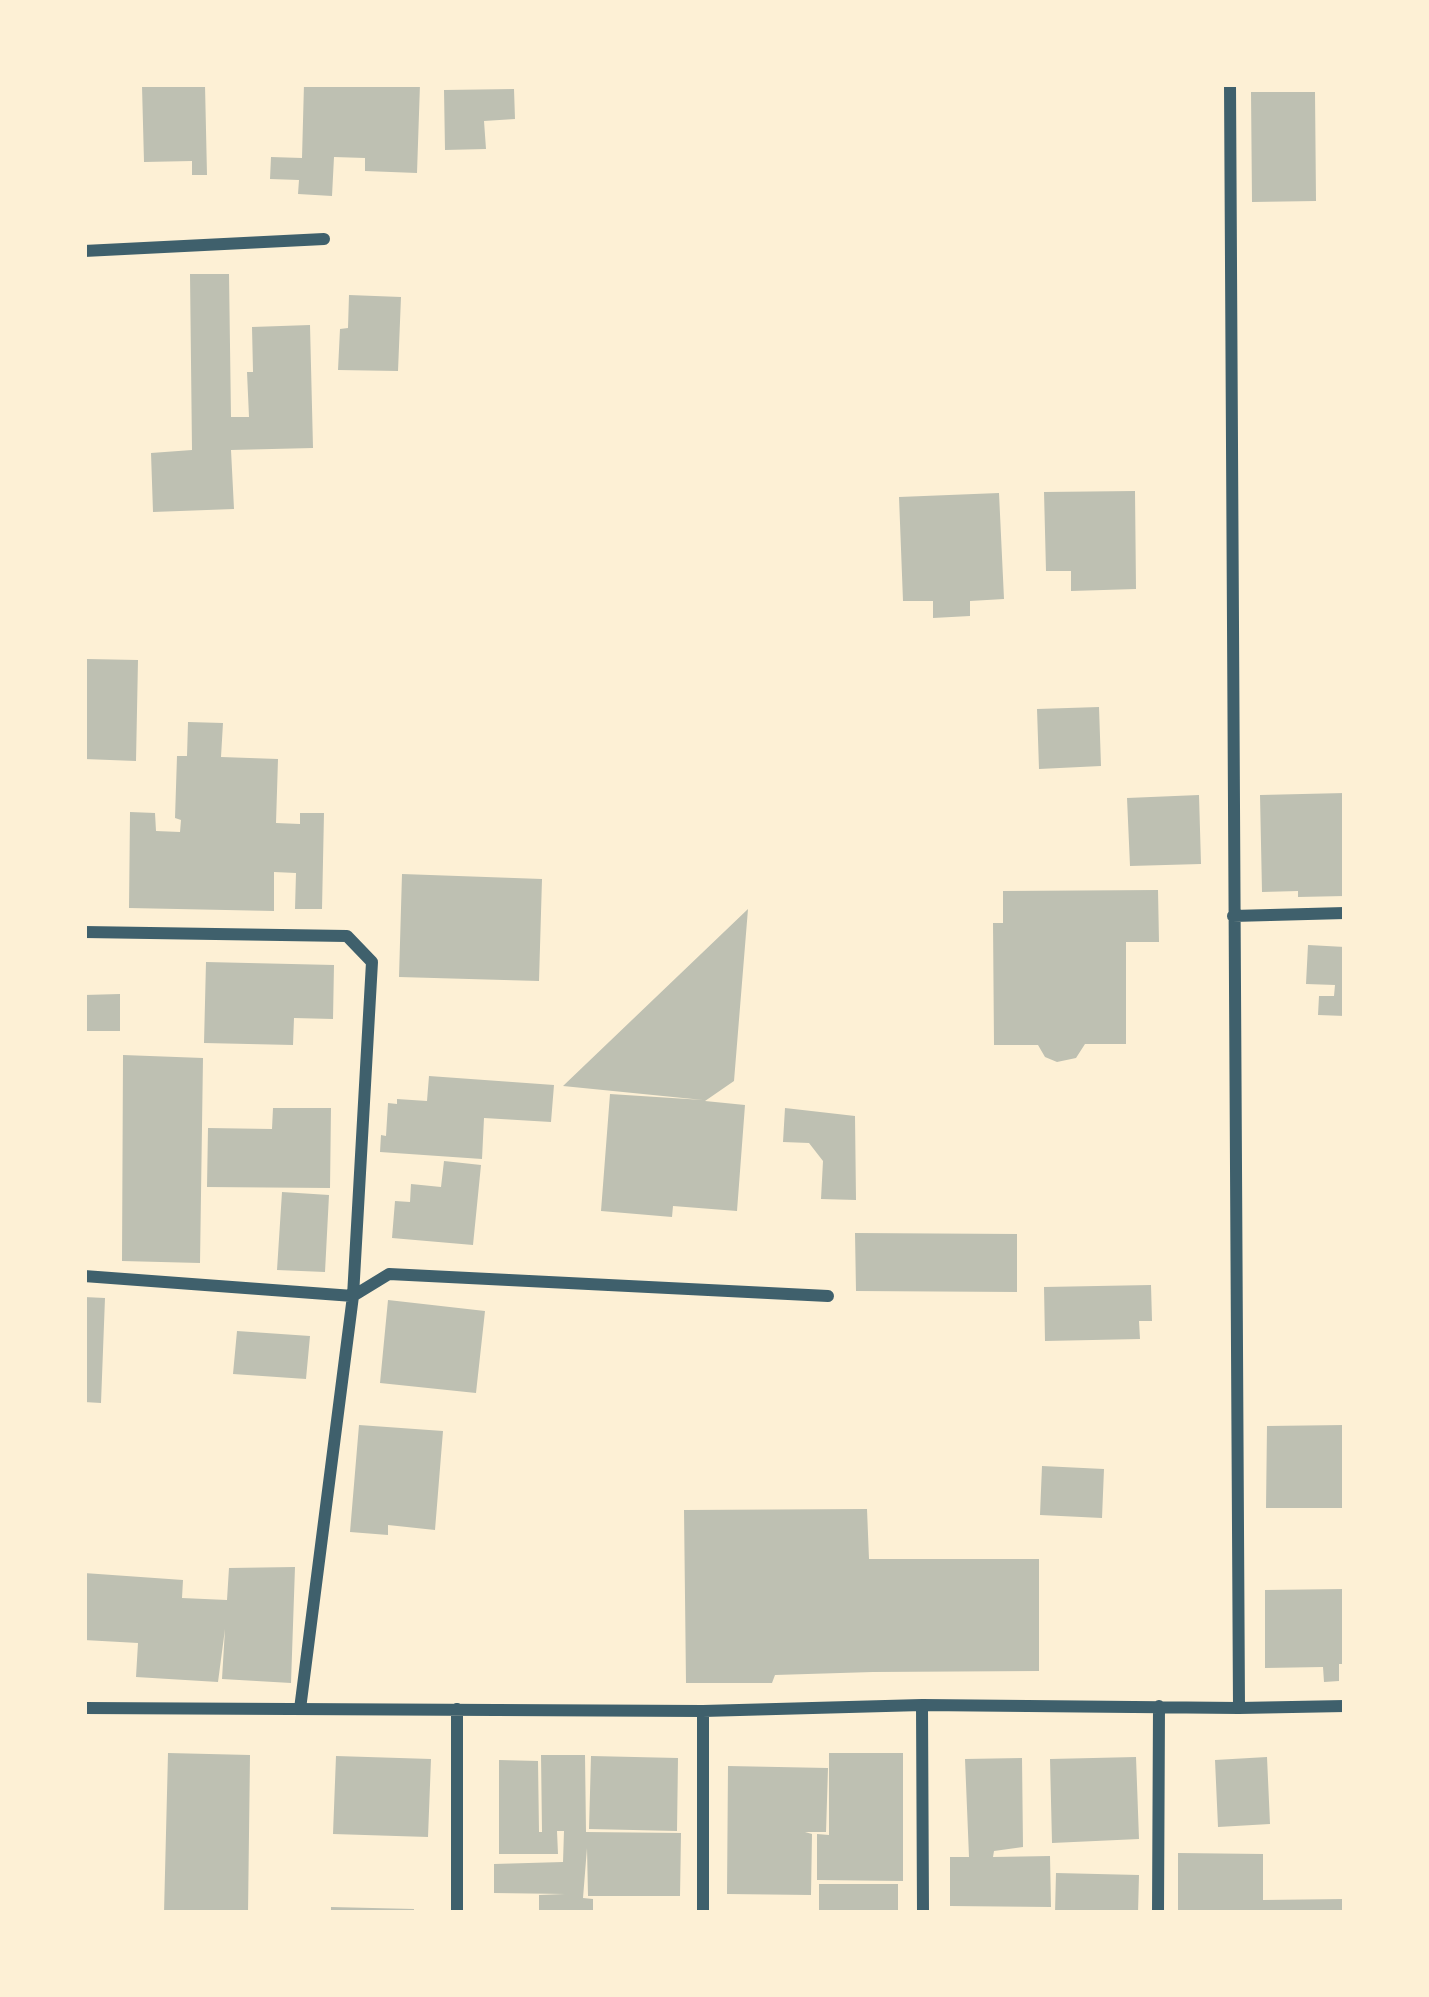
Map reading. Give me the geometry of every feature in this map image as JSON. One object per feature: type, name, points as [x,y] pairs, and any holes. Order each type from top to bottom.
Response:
[{"type":"street","points":[[1230,84],[1239,1708]]},
{"type":"street","points":[[84,251],[324,239]]},
{"type":"street","points":[[1233,916],[1345,914]]},
{"type":"street","points":[[84,932],[346,936],[372,962],[353,1296],[300,1709]]},
{"type":"street","points":[[84,1276],[353,1296],[388,1274],[829,1296]]},
{"type":"street","points":[[84,1708],[703,1711],[922,1705],[1345,1706]]},
{"type":"street","points":[[922,1705],[922,1913]]},
{"type":"street","points":[[1158,1913],[1160,1706]]},
{"type":"street","points":[[457,1709],[458,1913]]},
{"type":"street","points":[[703,1711],[703,1913]]},
{"type":"building","points":[[304,84],[420,84],[417,173],[365,171],[365,158],[334,157],[332,196],[298,194],[299,180],[270,179],[271,157],[302,158]]},
{"type":"building","points":[[205,85],[207,175],[192,175],[192,161],[144,162],[142,86]]},
{"type":"building","points":[[514,89],[515,119],[484,121],[486,149],[445,150],[444,90]]},
{"type":"building","points":[[1251,92],[1315,92],[1316,201],[1252,202]]},
{"type":"building","points":[[190,274],[229,274],[231,417],[249,417],[252,327],[310,325],[313,448],[231,450],[234,509],[153,512],[151,453],[192,450]]},
{"type":"building","points":[[349,295],[401,297],[398,371],[338,370],[340,329],[348,328]]},
{"type":"building","points":[[1135,491],[1136,589],[1071,591],[1071,571],[1046,571],[1044,492]]},
{"type":"building","points":[[999,493],[1004,599],[970,601],[970,616],[933,618],[933,601],[903,601],[899,497]]},
{"type":"building","points":[[87,659],[138,660],[136,761],[84,759]]},
{"type":"building","points":[[1099,707],[1101,766],[1039,769],[1037,709]]},
{"type":"building","points":[[188,722],[223,723],[221,757],[278,759],[276,823],[300,824],[300,813],[324,813],[322,909],[295,909],[296,873],[274,872],[274,911],[129,908],[130,812],[155,813],[156,831],[180,832],[181,820],[175,818],[177,756],[187,756]]},
{"type":"building","points":[[1345,793],[1345,896],[1262,892],[1260,795]]},
{"type":"building","points":[[1199,795],[1201,864],[1130,866],[1127,798]]},
{"type":"building","points":[[402,874],[542,879],[539,981],[399,977]]},
{"type":"building","points":[[1158,890],[1159,942],[1126,942],[1126,1044],[1085,1044],[1076,1058],[1057,1062],[1045,1057],[1038,1045],[994,1045],[993,923],[1003,923],[1003,891]]},
{"type":"building","points":[[748,909],[734,1081],[705,1101],[745,1105],[737,1211],[673,1206],[672,1217],[601,1211],[610,1094],[703,1100],[563,1086]]},
{"type":"building","points":[[1308,945],[1345,947],[1345,1016],[1318,1015],[1319,996],[1334,996],[1335,985],[1306,984]]},
{"type":"building","points":[[206,962],[334,965],[333,1019],[294,1018],[293,1045],[204,1043]]},
{"type":"building","points":[[120,994],[120,1031],[84,1031],[84,995]]},
{"type":"building","points":[[123,1055],[203,1058],[200,1263],[122,1261]]},
{"type":"building","points":[[429,1076],[554,1085],[551,1122],[484,1118],[482,1159],[380,1152],[388,1103],[427,1101]]},
{"type":"building","points":[[273,1108],[331,1108],[330,1188],[207,1187],[208,1128],[272,1129]]},
{"type":"building","points":[[785,1108],[855,1116],[856,1200],[821,1199],[823,1161],[809,1143],[783,1142]]},
{"type":"building","points":[[444,1161],[481,1165],[473,1245],[392,1238],[395,1201],[410,1202],[411,1184],[441,1187]]},
{"type":"building","points":[[282,1192],[329,1195],[325,1272],[277,1270]]},
{"type":"building","points":[[855,1233],[1017,1234],[1017,1292],[856,1291]]},
{"type":"building","points":[[1151,1285],[1152,1321],[1139,1321],[1140,1339],[1045,1341],[1044,1287]]},
{"type":"building","points":[[84,1297],[105,1298],[101,1403],[84,1402]]},
{"type":"building","points":[[388,1300],[485,1311],[476,1393],[380,1383]]},
{"type":"building","points":[[237,1331],[310,1336],[306,1379],[233,1374]]},
{"type":"building","points":[[359,1425],[443,1431],[435,1530],[388,1525],[388,1535],[350,1532]]},
{"type":"building","points":[[1345,1425],[1345,1508],[1266,1508],[1267,1426]]},
{"type":"building","points":[[1042,1466],[1104,1469],[1102,1518],[1040,1515]]},
{"type":"building","points":[[867,1509],[869,1559],[1039,1559],[1039,1671],[775,1675],[772,1683],[686,1683],[684,1510]]},
{"type":"building","points":[[295,1567],[291,1683],[222,1679],[225,1629],[218,1682],[136,1677],[138,1643],[84,1640],[84,1573],[183,1580],[182,1598],[227,1600],[229,1568]]},
{"type":"building","points":[[1345,1589],[1345,1664],[1339,1664],[1339,1681],[1324,1682],[1323,1667],[1265,1668],[1265,1590]]},
{"type":"building","points":[[168,1753],[250,1755],[248,1913],[164,1913]]},
{"type":"building","points":[[829,1753],[903,1753],[903,1881],[817,1880],[817,1834],[829,1835]]},
{"type":"building","points":[[541,1755],[585,1755],[586,1832],[681,1833],[680,1896],[588,1896],[587,1848],[583,1898],[593,1899],[593,1913],[539,1913],[539,1895],[565,1894],[494,1893],[494,1864],[563,1862],[564,1831],[557,1831],[558,1854],[499,1854],[499,1760],[538,1761],[542,1832]]},
{"type":"building","points":[[336,1756],[431,1759],[428,1837],[333,1834]]},
{"type":"building","points":[[591,1756],[678,1758],[677,1831],[589,1829]]},
{"type":"building","points":[[1136,1757],[1139,1839],[1052,1843],[1050,1759]]},
{"type":"building","points":[[1267,1757],[1270,1824],[1218,1827],[1215,1760]]},
{"type":"building","points":[[1022,1758],[1023,1847],[994,1851],[993,1857],[1050,1856],[1051,1907],[950,1906],[950,1857],[969,1857],[965,1759]]},
{"type":"building","points":[[728,1766],[828,1768],[826,1832],[805,1832],[812,1834],[811,1895],[727,1894]]},
{"type":"building","points":[[1178,1853],[1263,1854],[1263,1900],[1345,1899],[1345,1913],[1178,1913]]},
{"type":"building","points":[[1056,1873],[1139,1875],[1138,1913],[1055,1913]]},
{"type":"building","points":[[819,1884],[898,1884],[898,1913],[819,1913]]},
{"type":"building","points":[[331,1907],[414,1909],[414,1913],[331,1913]]}]
